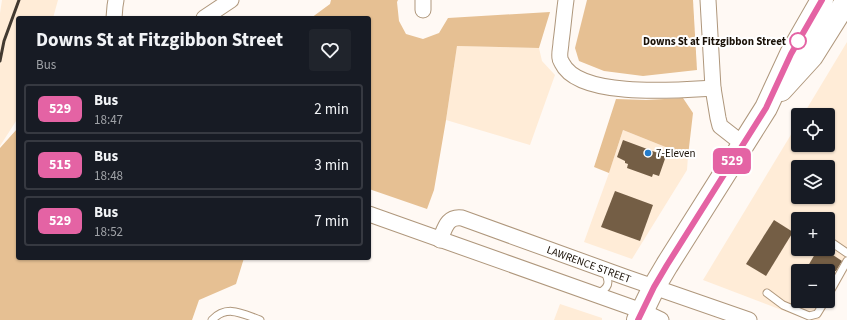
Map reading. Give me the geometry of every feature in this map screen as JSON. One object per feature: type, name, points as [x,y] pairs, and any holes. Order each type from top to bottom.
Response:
[{"type":"main road","points":[[640,316],[667,265],[766,108],[791,54],[822,0]]},
{"type":"main road","points":[[766,108],[812,56],[847,0]]},
{"type":"street","points":[[114,16],[116,0]]},
{"type":"street","points":[[207,16],[231,0]]},
{"type":"street","points":[[566,0],[560,58],[564,68],[573,76],[586,81],[622,89],[652,91],[713,88]]},
{"type":"street","points":[[708,0],[713,88],[720,126],[743,144]]},
{"type":"street","points":[[371,215],[594,294],[640,316],[661,320]]},
{"type":"street","name":"LAWRENCE STREET","points":[[440,240],[450,220],[460,217],[749,320]]},
{"type":"lane","points":[[835,245],[847,253]]},
{"type":"lane","points":[[835,282],[847,261]]},
{"type":"lane","points":[[594,294],[603,291],[607,286],[608,277],[603,269]]},
{"type":"lane","points":[[767,293],[783,306],[809,316],[817,314],[821,308]]},
{"type":"lane","points":[[212,320],[220,313],[227,311],[240,313],[260,320]]},
{"type":"shaded area","points":[[2,0],[58,0],[54,16],[16,16],[16,121],[0,146],[0,13]]},
{"type":"shaded area","points":[[331,0],[398,0],[399,21],[406,34],[423,39],[439,33],[448,18],[550,12],[539,48],[457,46],[434,190],[427,209],[371,190],[371,16],[314,16],[330,4]]},
{"type":"shaded area","points":[[587,0],[693,0],[697,70],[643,76],[604,71],[579,61],[575,48]]},
{"type":"shaded area","points":[[847,42],[847,271],[835,292],[835,264],[791,264],[791,308],[826,308],[819,320],[808,320],[703,280],[791,135],[791,152],[835,152],[835,108],[807,108]]},
{"type":"shaded area","points":[[457,46],[539,48],[542,61],[555,75],[530,145],[446,120]]},
{"type":"shaded area","points":[[683,98],[693,113],[688,156],[623,130],[609,173],[594,167],[616,99],[646,100]]},
{"type":"shaded area","points":[[16,130],[16,260],[243,260],[236,284],[199,300],[192,320],[0,320],[0,148]]},
{"type":"shaded area","points":[[623,130],[688,156],[687,170],[632,259],[584,242]]},
{"type":"shaded area","points":[[560,304],[602,318],[602,320],[554,320]]},
{"type":"building","points":[[623,140],[666,156],[659,176],[653,174],[652,177],[627,168],[628,164],[617,157]]},
{"type":"building","points":[[615,191],[653,205],[640,241],[601,227]]},
{"type":"building","points":[[774,220],[791,231],[791,235],[766,276],[746,264]]},
{"type":"building","points":[[814,256],[834,256],[842,261],[836,271],[835,264],[809,264]]},
{"type":"railway","points":[[0,61],[4,41],[19,0]]},
{"type":"bus line","name":"529","points":[[638,320],[654,287],[667,265],[766,108],[791,54],[822,0]]},
{"type":"place","name":"Downs St at Fitzgibbon Street","points":[[798,41]]},
{"type":"place","name":"7-Eleven","points":[[648,153]]}]
